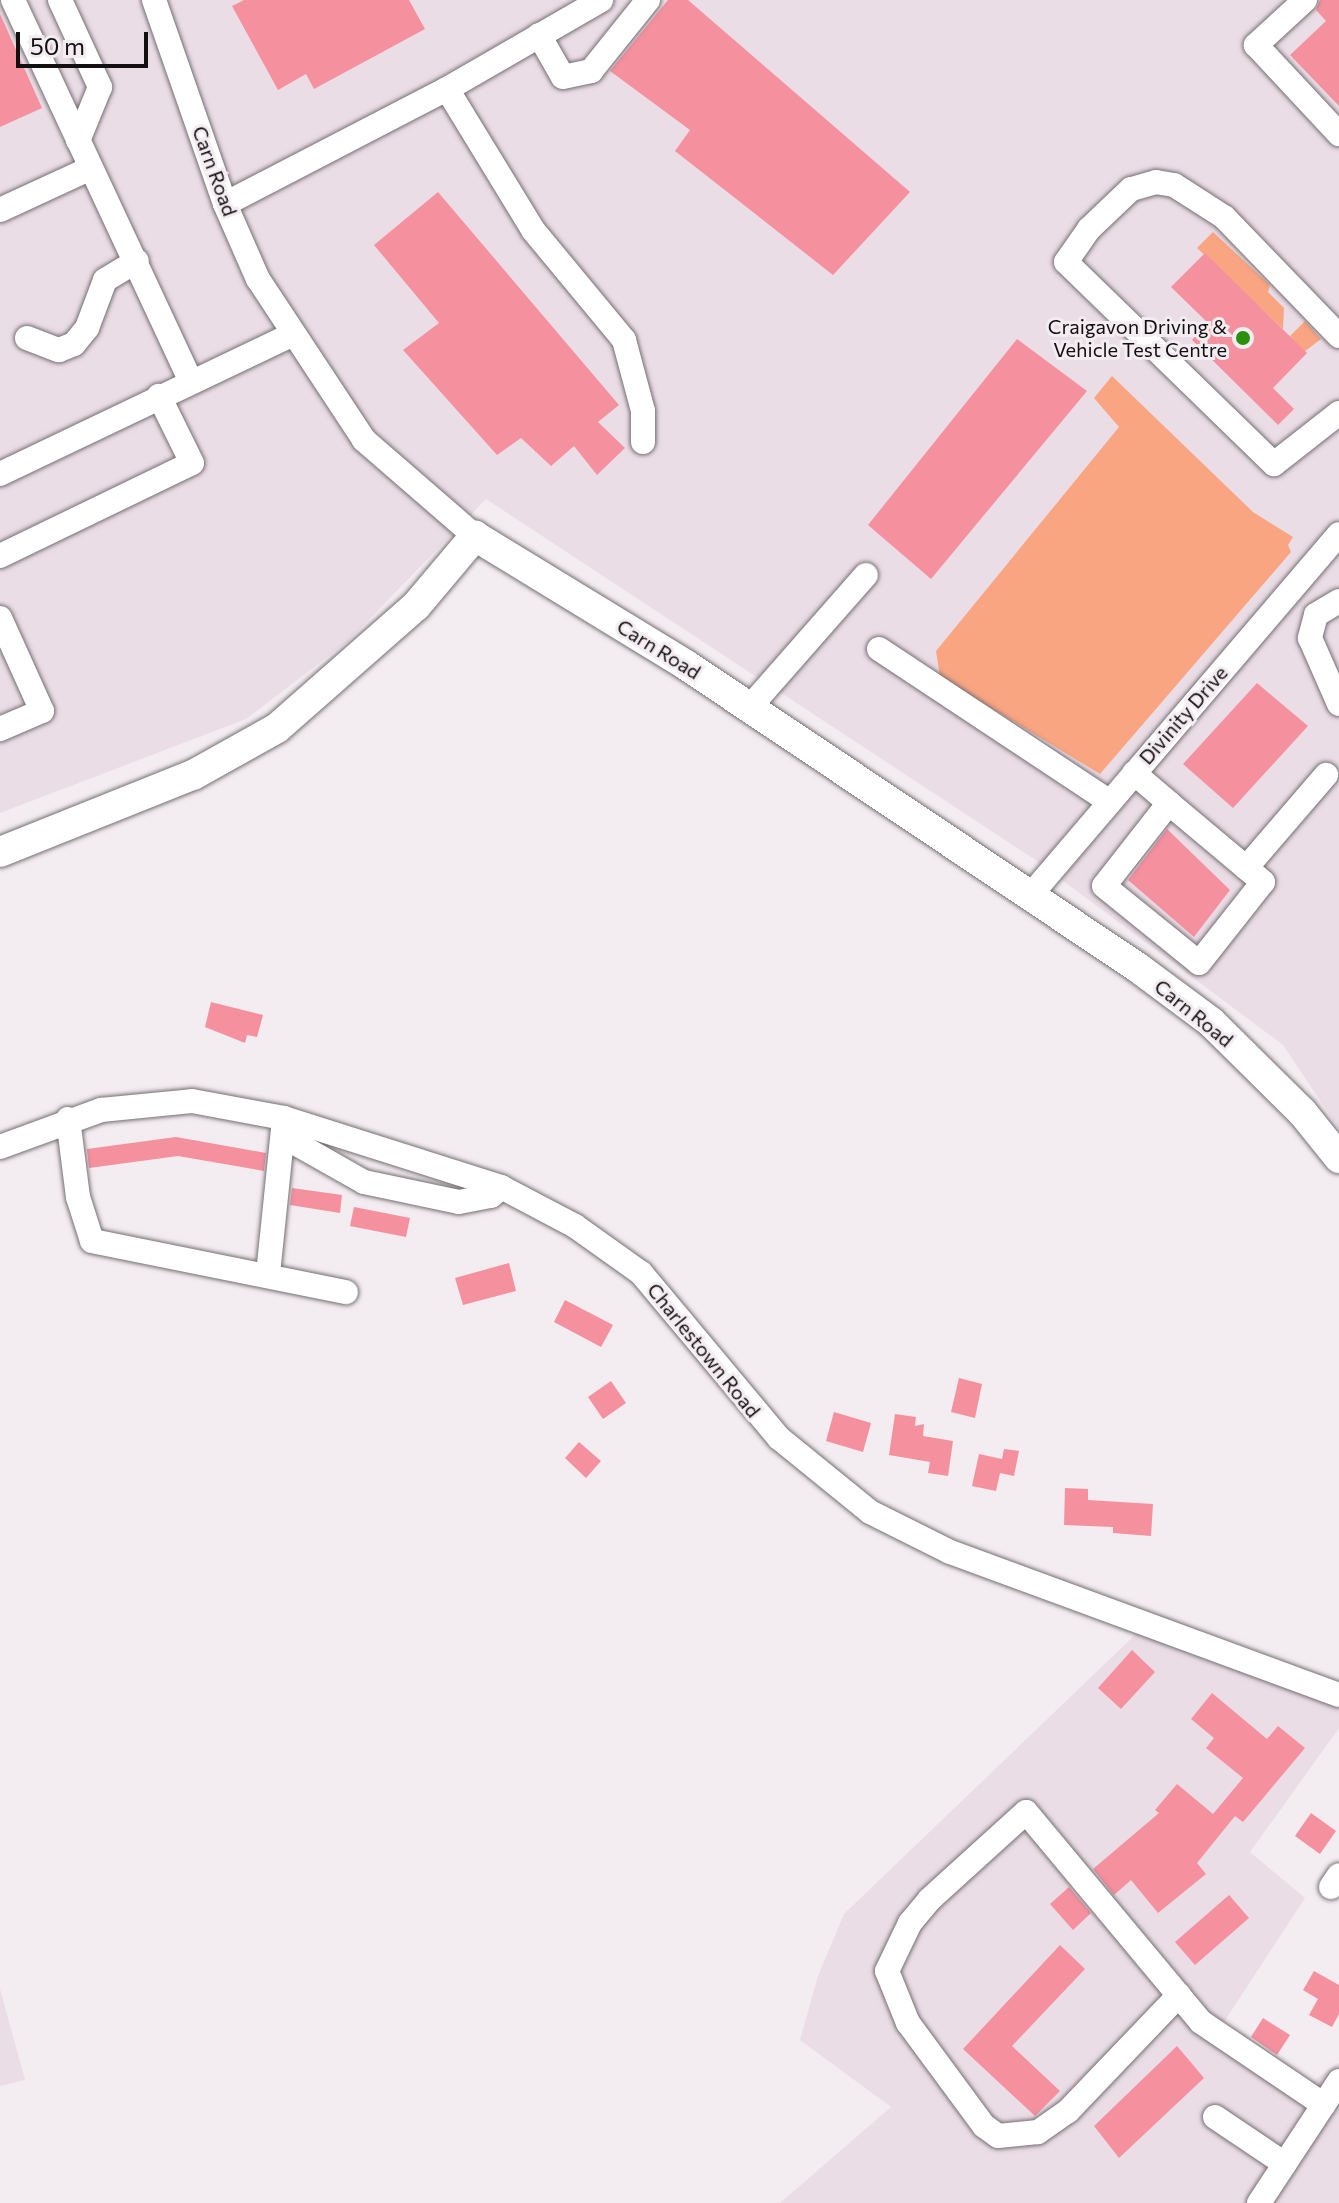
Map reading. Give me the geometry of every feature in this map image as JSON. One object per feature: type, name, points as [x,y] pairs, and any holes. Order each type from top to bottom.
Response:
[{"type":"main road","name":"Carn Road","points":[[475,536],[749,708],[1029,897],[1086,931],[1211,1022],[1303,1113],[1339,1158]]},
{"type":"main road","points":[[0,852],[193,775],[277,728],[416,606],[475,536]]},
{"type":"street","points":[[13,0],[191,381]]},
{"type":"street","points":[[60,0],[100,87],[78,141]]},
{"type":"street","name":"Carn Road","points":[[154,0],[225,204],[258,279],[364,440],[475,536]]},
{"type":"street","points":[[225,204],[447,89],[539,35],[566,9],[601,0]]},
{"type":"street","points":[[539,35],[563,77],[591,71],[648,0]]},
{"type":"street","points":[[1305,0],[1256,45],[1339,134]]},
{"type":"street","points":[[447,89],[533,230],[624,340],[643,411],[643,442]]},
{"type":"street","points":[[2,209],[91,168]]},
{"type":"street","points":[[1338,418],[1274,464],[1066,262],[1089,229],[1131,189],[1156,182],[1174,185],[1224,217],[1339,336]]},
{"type":"street","points":[[27,338],[59,350],[74,344],[87,328],[105,280],[137,261]]},
{"type":"street","points":[[0,474],[292,335]]},
{"type":"street","points":[[0,556],[192,463],[159,396]]},
{"type":"street","name":"Divinity Drive","points":[[1029,897],[1339,534]]},
{"type":"street","points":[[749,708],[866,575]]},
{"type":"street","points":[[1339,601],[1316,615],[1310,638],[1339,704]]},
{"type":"street","points":[[0,618],[42,711],[0,729]]},
{"type":"street","points":[[879,649],[1110,802]]},
{"type":"street","points":[[1134,773],[1263,882],[1199,963],[1104,886],[1169,803]]},
{"type":"street","points":[[1246,868],[1326,775]]},
{"type":"street","name":"Charlestown Road","points":[[0,1147],[68,1119],[172,1100],[284,1118],[501,1187],[575,1226],[641,1273],[779,1438],[870,1512],[950,1552],[1339,1695]]},
{"type":"street","points":[[268,1274],[284,1118]]},
{"type":"street","points":[[284,1118],[295,1143],[364,1182],[459,1202],[491,1196],[501,1187]]},
{"type":"street","points":[[68,1119],[78,1197],[92,1241],[346,1292]]},
{"type":"street","points":[[1179,1995],[1068,2111],[1038,2132],[998,2136],[984,2126],[908,2023],[887,1971],[910,1923],[929,1900],[1026,1812],[1179,1995],[1219,2037],[1324,2105]]},
{"type":"street","points":[[1259,2203],[1339,2081]]},
{"type":"street","points":[[1215,2117],[1285,2164]]},
{"type":"shaded area","points":[[0,0],[1339,0],[1339,1129],[1283,1045],[1034,859],[486,499],[348,641],[246,719],[0,813]]},
{"type":"shaded area","points":[[1213,232],[1270,285],[1268,292],[1284,308],[1283,329],[1197,248]]},
{"type":"shaded area","points":[[1305,321],[1321,339],[1304,352],[1290,336]]},
{"type":"shaded area","points":[[1112,376],[1253,512],[1293,537],[1288,545],[1291,552],[1100,774],[940,677],[936,651],[1119,427],[1094,398]]},
{"type":"shaded area","points":[[1137,1633],[1339,1707],[1339,1728],[1250,1852],[1305,1898],[1220,2028],[1309,2084],[1339,2063],[1339,2203],[780,2203],[891,2107],[800,2040],[818,1976],[844,1914]]},
{"type":"shaded area","points":[[0,1989],[25,2080],[0,2086]]},
{"type":"building","points":[[244,0],[409,0],[425,29],[314,89],[306,74],[278,90],[232,6]]},
{"type":"building","points":[[668,0],[688,0],[910,192],[833,275],[675,151],[690,130],[610,71]]},
{"type":"building","points":[[1320,0],[1339,0],[1339,106],[1290,55],[1326,21],[1316,10]]},
{"type":"building","points":[[0,14],[42,108],[0,127]]},
{"type":"building","points":[[438,192],[619,405],[598,422],[625,448],[597,475],[574,446],[551,466],[521,438],[497,455],[403,350],[439,323],[374,245]]},
{"type":"building","name":"Craigavon Driving & Vehicle Test Centre","points":[[1205,253],[1307,353],[1273,388],[1294,409],[1278,425],[1192,340],[1208,323],[1171,287]]},
{"type":"building","points":[[1017,339],[1087,391],[931,579],[868,525]]},
{"type":"building","points":[[1257,683],[1308,726],[1233,808],[1183,764]]},
{"type":"building","points":[[1167,829],[1230,890],[1194,937],[1128,880]]},
{"type":"building","points":[[211,1002],[263,1015],[257,1037],[247,1035],[245,1043],[205,1027]]},
{"type":"building","points":[[176,1137],[266,1153],[264,1171],[178,1156],[89,1168],[87,1149]]},
{"type":"building","points":[[292,1188],[342,1195],[340,1213],[290,1205]]},
{"type":"building","points":[[354,1207],[410,1218],[406,1237],[350,1226]]},
{"type":"building","points":[[509,1263],[516,1291],[463,1305],[455,1278]]},
{"type":"building","points":[[565,1300],[613,1325],[601,1347],[554,1322]]},
{"type":"building","points":[[959,1378],[982,1384],[975,1418],[951,1412]]},
{"type":"building","points":[[611,1381],[626,1403],[603,1419],[588,1397]]},
{"type":"building","points":[[834,1412],[871,1423],[863,1452],[826,1441]]},
{"type":"building","points":[[895,1414],[916,1417],[915,1426],[924,1424],[923,1436],[953,1441],[948,1476],[928,1473],[930,1462],[889,1455]]},
{"type":"building","points":[[579,1442],[601,1461],[586,1478],[565,1458]]},
{"type":"building","points":[[1004,1449],[1019,1451],[1014,1476],[1000,1473],[996,1491],[972,1486],[979,1454],[1002,1459]]},
{"type":"building","points":[[1065,1488],[1088,1489],[1088,1500],[1153,1504],[1151,1536],[1113,1533],[1113,1527],[1064,1525]]},
{"type":"building","points":[[1132,1650],[1155,1672],[1121,1709],[1098,1688]]},
{"type":"building","points":[[1212,1693],[1267,1739],[1278,1726],[1305,1748],[1243,1822],[1235,1816],[1197,1863],[1206,1874],[1158,1913],[1131,1880],[1114,1895],[1093,1869],[1159,1813],[1155,1810],[1177,1784],[1213,1814],[1243,1778],[1206,1748],[1214,1738],[1191,1719]]},
{"type":"building","points":[[1311,1813],[1336,1831],[1320,1854],[1295,1836]]},
{"type":"building","points":[[1069,1887],[1091,1913],[1073,1930],[1050,1904]]},
{"type":"building","points":[[1229,1895],[1249,1918],[1195,1965],[1175,1942]]},
{"type":"building","points":[[1060,1945],[1085,1969],[1012,2046],[1060,2091],[1035,2116],[963,2049]]},
{"type":"building","points":[[1314,1971],[1339,1985],[1339,2014],[1332,2027],[1309,2015],[1318,1999],[1303,1990]]},
{"type":"building","points":[[1263,2018],[1290,2035],[1277,2055],[1251,2037]]},
{"type":"building","points":[[1177,2046],[1204,2078],[1119,2158],[1094,2126]]},
{"type":"place","name":"Craigavon Driving & Vehicle Test Centre","points":[[1243,338]]}]
